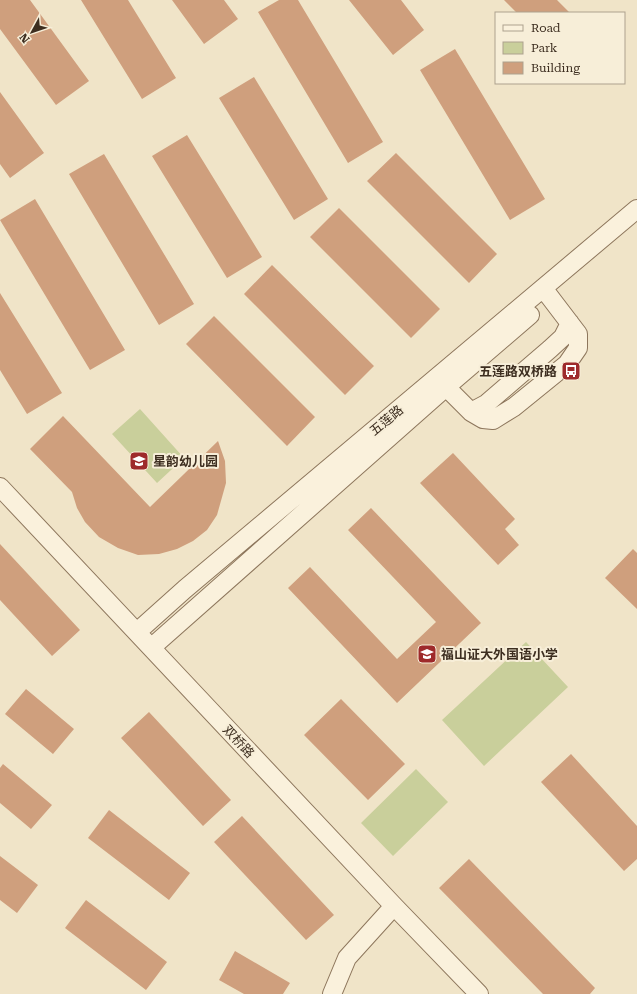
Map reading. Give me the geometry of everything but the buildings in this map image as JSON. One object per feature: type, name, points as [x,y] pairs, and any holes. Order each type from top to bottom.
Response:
[{"type":"street","name":"五莲路","points":[[137,632],[184,589],[439,384],[547,292],[637,209]]},
{"type":"street","name":"五莲路","points":[[547,292],[637,223]]},
{"type":"street","points":[[439,384],[471,412],[486,404],[563,336],[570,323],[547,292]]},
{"type":"street","name":"五莲路","points":[[152,647],[439,384]]},
{"type":"street","name":"双桥路","points":[[0,487],[394,906],[479,994]]},
{"type":"street","points":[[332,994],[347,958],[394,906]]},
{"type":"green space","points":[[140,409],[184,458],[157,483],[112,434]]},
{"type":"green space","points":[[526,642],[568,687],[484,766],[442,720]]},
{"type":"green space","points":[[416,769],[448,802],[393,856],[361,823]]},
{"type":"place","name":"五莲路双桥路","points":[[571,371]]},
{"type":"place","name":"星韵幼儿园","points":[[139,461]]},
{"type":"place","name":"福山证大外国语小学","points":[[427,654]]}]
